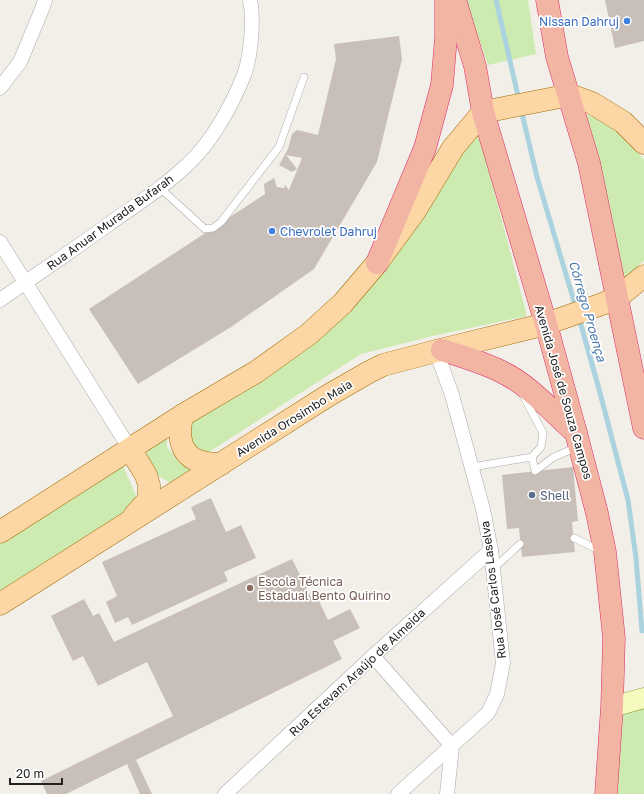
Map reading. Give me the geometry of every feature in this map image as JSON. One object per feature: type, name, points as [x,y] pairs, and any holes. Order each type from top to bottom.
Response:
[{"type":"highway","points":[[377,263],[426,148],[442,84],[446,37],[446,0]]},
{"type":"highway","name":"Avenida José de Souza Campos","points":[[455,0],[474,66],[492,110],[552,322],[578,439],[598,513],[605,552],[614,638],[612,707],[606,794]]},
{"type":"highway","points":[[547,0],[557,57],[570,95],[589,164],[611,300],[644,428]]},
{"type":"highway","points":[[439,350],[500,371],[516,380],[535,395],[578,439]]},
{"type":"main road","points":[[0,532],[183,415],[256,372],[309,334],[342,303],[377,263],[411,217],[453,148],[492,110],[570,95],[592,103],[623,122],[644,143]]},
{"type":"main road","points":[[623,122],[644,126]]},
{"type":"main road","name":"Avenida Orosimbo Maia","points":[[0,604],[329,395],[369,372],[383,366],[439,350],[552,322],[611,300],[644,276]]},
{"type":"main road","points":[[183,415],[179,432],[182,444],[187,452],[194,459],[206,463],[221,464]]},
{"type":"main road","points":[[130,449],[146,475],[149,485],[149,499],[130,522]]},
{"type":"main road","points":[[612,707],[644,698]]},
{"type":"street","points":[[0,88],[20,62],[45,0]]},
{"type":"street","name":"Rua Anuar Murada Bufarah","points":[[0,300],[160,188],[189,163],[208,140],[226,114],[244,73],[250,43],[253,13],[250,0]]},
{"type":"street","points":[[0,242],[130,449]]},
{"type":"street","name":"Rua José Carlos Laselva","points":[[398,794],[488,713],[497,694],[503,663],[491,550],[483,510],[439,350]]},
{"type":"street","name":"Rua Estevam Araújo de Almeida","points":[[225,794],[491,550]]},
{"type":"street","points":[[374,656],[452,746],[447,794]]},
{"type":"lane","points":[[160,188],[205,229],[212,228],[221,222],[279,147],[304,77]]},
{"type":"lane","points":[[472,467],[532,457],[541,447],[543,433],[516,380]]},
{"type":"lane","points":[[532,457],[535,471],[578,439]]},
{"type":"lane","points":[[574,538],[605,552]]},
{"type":"lane","points":[[493,569],[520,544]]},
{"type":"green space","points":[[465,0],[528,0],[536,54],[488,65]]},
{"type":"green space","points":[[582,113],[614,125],[644,160],[644,261],[621,280]]},
{"type":"green space","points":[[479,133],[527,316],[433,336],[361,354],[209,452],[195,449],[188,428],[197,416],[297,353],[464,149]]},
{"type":"green space","points":[[167,433],[167,447],[181,465],[196,468],[170,483],[155,474],[147,458],[146,447]]},
{"type":"green space","points":[[122,463],[136,496],[125,515],[0,595],[0,540]]},
{"type":"green space","points":[[644,707],[644,794],[607,794],[618,713]]},
{"type":"building","name":"Nissan Dahruj","points":[[605,0],[644,0],[644,41],[615,48]]},
{"type":"building","name":"Chevrolet Dahruj","points":[[399,36],[402,59],[377,162],[314,269],[231,327],[138,384],[89,309],[265,194],[264,184],[274,178],[277,187],[284,188],[285,185],[289,190],[302,158],[286,155],[297,169],[292,172],[279,165],[288,149],[292,134],[297,130],[318,135],[336,59],[334,44]]},
{"type":"building","points":[[573,467],[578,521],[572,522],[575,552],[522,557],[519,528],[507,529],[502,475]]},
{"type":"building","points":[[211,498],[226,532],[241,525],[256,558],[224,572],[228,581],[132,625],[128,617],[115,623],[106,602],[117,596],[102,562],[196,519],[191,507]]},
{"type":"building","points":[[292,559],[312,599],[317,597],[328,620],[350,609],[360,628],[333,641],[342,659],[136,760],[152,794],[140,794],[127,764],[66,794],[47,794],[41,781],[173,716],[147,662],[98,686],[83,656],[73,661],[51,616],[84,599],[93,616],[99,613],[114,642]]},
{"type":"waterway","name":"Córrego Proença","points":[[496,0],[519,100]]},
{"type":"waterway","name":"Córrego Proença","points":[[521,109],[537,177],[576,308]]},
{"type":"waterway","name":"Córrego Proença","points":[[579,318],[628,500],[636,558],[642,631]]},
{"type":"place","name":"Nissan Dahruj","points":[[627,21]]},
{"type":"place","name":"Chevrolet Dahruj","points":[[272,231]]},
{"type":"place","name":"Shell","points":[[532,495]]},
{"type":"place","name":"Escola Técnica Estadual Bento Quirino","points":[[250,588]]}]
